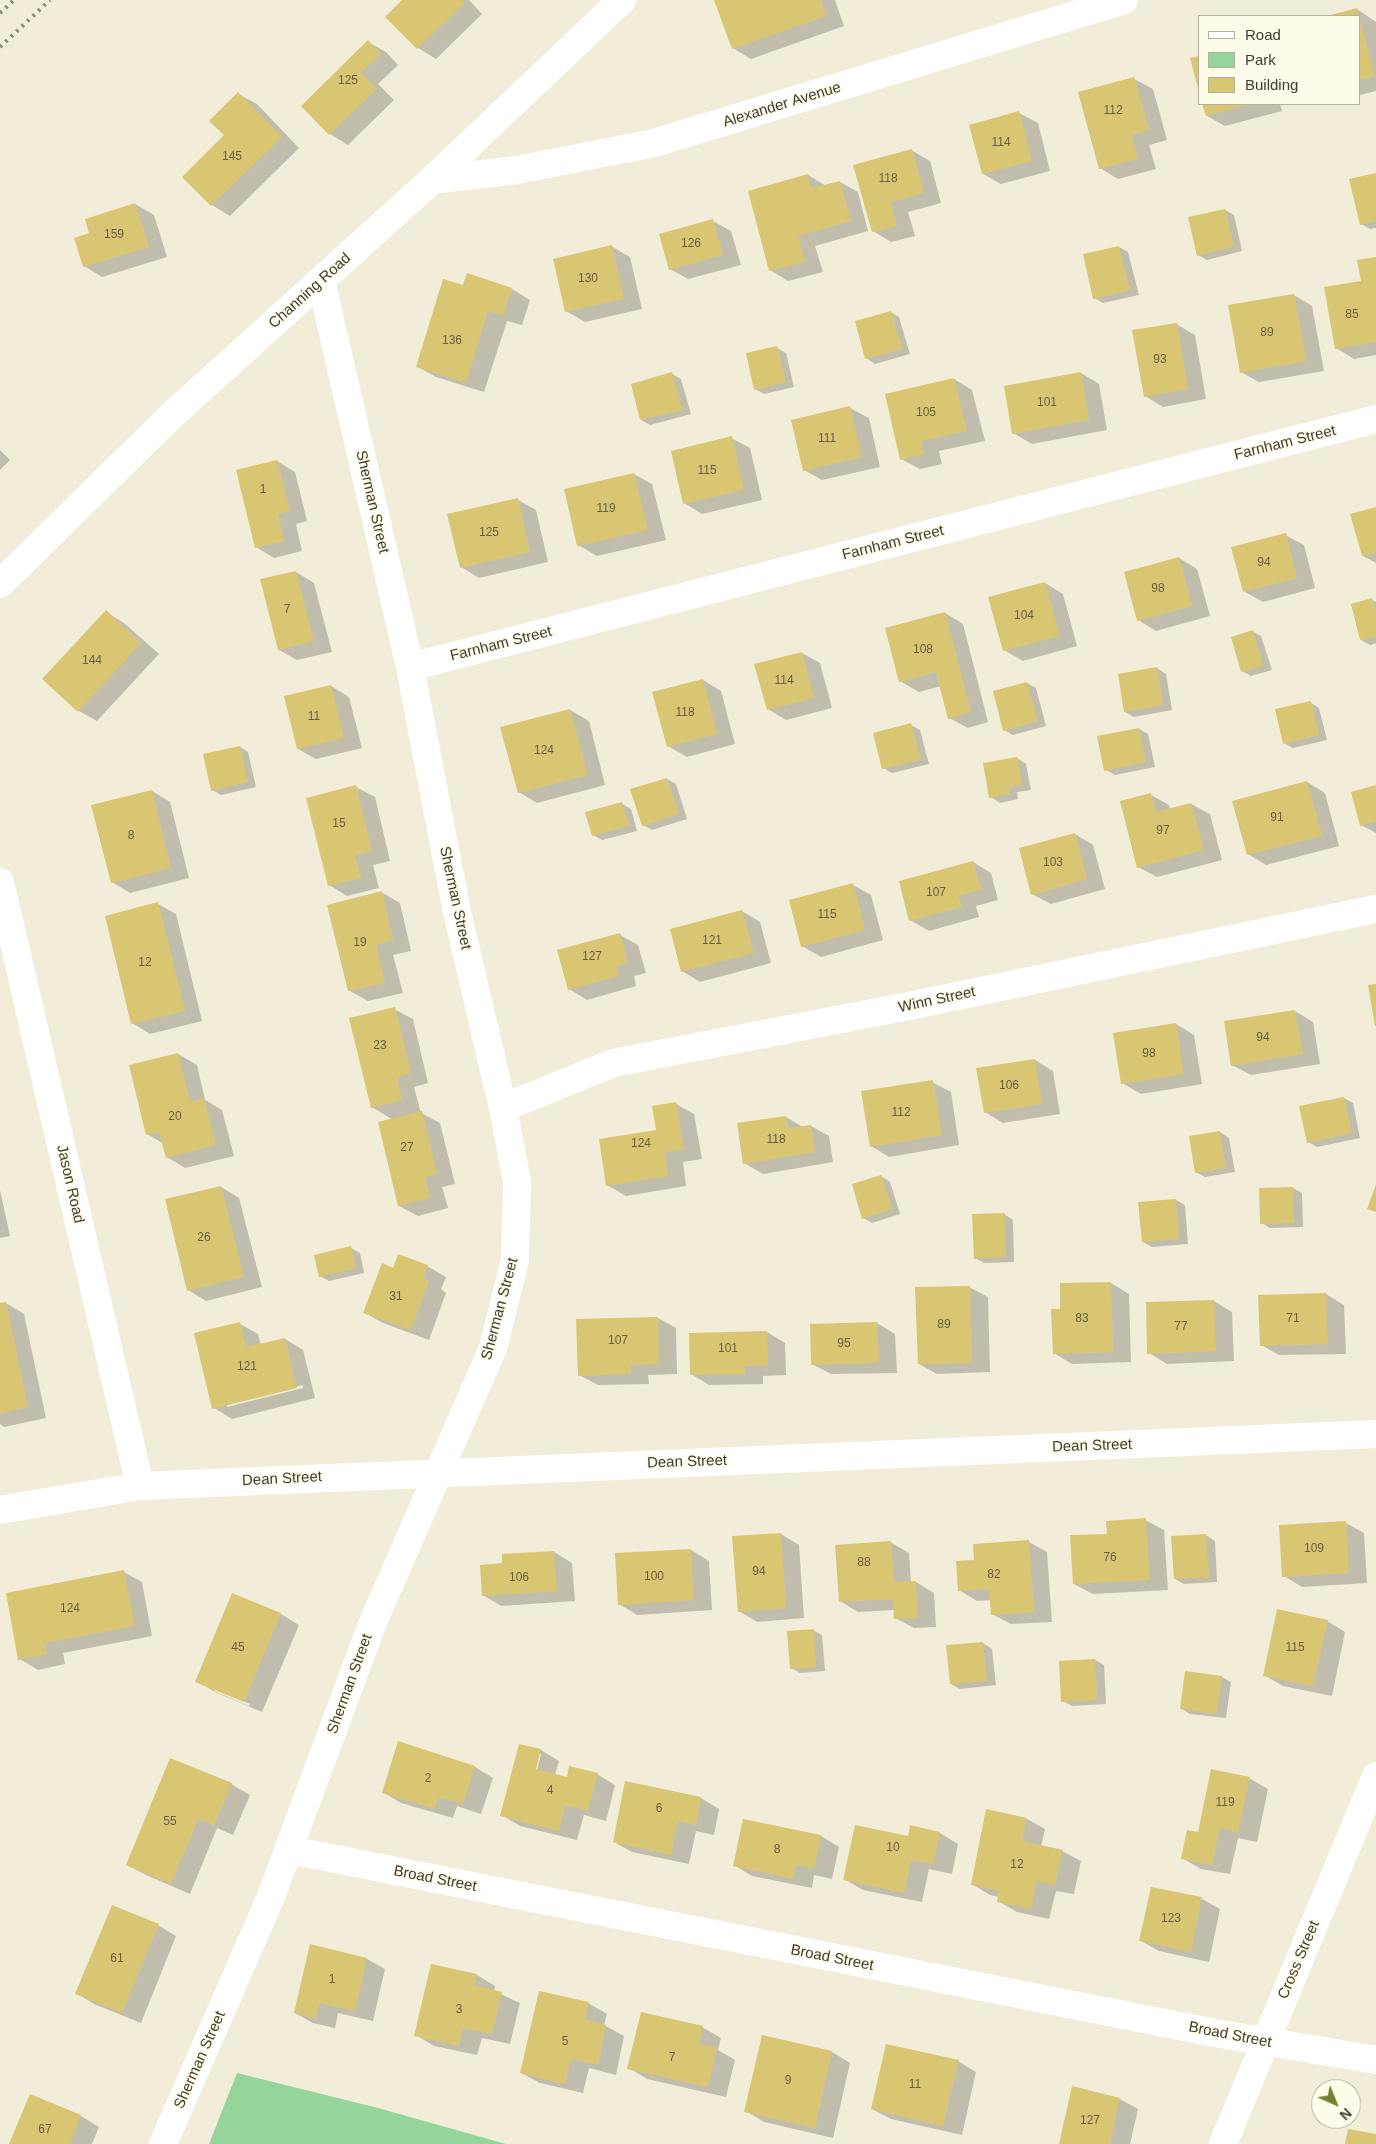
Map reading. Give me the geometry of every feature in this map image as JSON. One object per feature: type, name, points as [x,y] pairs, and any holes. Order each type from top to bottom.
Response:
[{"type":"street","name":"Channing Road","points":[[0,584],[137,448],[432,180],[622,0]]},
{"type":"street","name":"Alexander Avenue","points":[[432,180],[516,170],[654,143],[1124,0]]},
{"type":"street","name":"Sherman Street","points":[[163,2144],[290,1850],[373,1622],[492,1348],[516,1260],[517,1182],[503,1108],[457,912],[410,667],[321,281]]},
{"type":"street","name":"Farnham Street","points":[[410,667],[1376,419]]},
{"type":"street","name":"Jason Road","points":[[0,882],[140,1486]]},
{"type":"street","name":"Winn Street","points":[[503,1108],[613,1064],[909,1006],[1376,909]]},
{"type":"street","name":"Dean Street","points":[[0,1510],[140,1486],[1376,1434]]},
{"type":"street","name":"Cross Street","points":[[1223,2144],[1376,1776]]},
{"type":"street","name":"Broad Street","points":[[290,1850],[1265,2042],[1376,2060]]},
{"type":"green space","points":[[237,2073],[378,2108],[506,2144],[209,2144]]},
{"type":"building","points":[[402,0],[462,0],[465,3],[417,49],[385,17]]},
{"type":"building","points":[[714,0],[821,0],[826,16],[732,49]]},
{"type":"building","points":[[1357,8],[1359,15],[1331,15]]},
{"type":"building","points":[[1361,24],[1375,76],[1361,80]]},
{"type":"building","points":[[368,40],[381,54],[361,73],[377,89],[329,135],[301,106]]},
{"type":"building","points":[[1198,56],[1198,88],[1190,58]]},
{"type":"building","points":[[1134,77],[1149,130],[1132,135],[1138,159],[1099,169],[1078,92]]},
{"type":"building","points":[[238,92],[282,137],[211,206],[182,177],[224,135],[209,121]]},
{"type":"building","points":[[1202,105],[1246,105],[1206,116]]},
{"type":"building","points":[[1019,111],[1032,161],[982,174],[969,125]]},
{"type":"building","points":[[912,149],[924,193],[891,202],[897,226],[872,232],[853,165]]},
{"type":"building","points":[[1376,173],[1376,221],[1360,225],[1349,179]]},
{"type":"building","points":[[808,174],[811,188],[840,181],[851,221],[798,236],[805,262],[769,271],[748,191]]},
{"type":"building","points":[[135,203],[149,247],[83,267],[74,238],[89,233],[85,219]]},
{"type":"building","points":[[1225,209],[1234,246],[1197,256],[1188,217]]},
{"type":"building","points":[[713,219],[723,255],[669,270],[659,234]]},
{"type":"building","points":[[612,245],[624,299],[565,312],[553,259]]},
{"type":"building","points":[[1119,246],[1130,290],[1093,299],[1083,254]]},
{"type":"building","points":[[1376,257],[1376,342],[1335,349],[1324,287],[1361,281],[1357,260]]},
{"type":"building","points":[[467,273],[512,288],[503,316],[488,311],[466,383],[416,367],[443,279],[463,285]]},
{"type":"building","points":[[1294,294],[1306,361],[1240,373],[1228,305]]},
{"type":"building","points":[[891,311],[902,349],[865,359],[855,321]]},
{"type":"building","points":[[1177,323],[1188,389],[1144,397],[1132,330]]},
{"type":"building","points":[[777,346],[786,382],[754,390],[746,353]]},
{"type":"building","points":[[672,372],[683,410],[640,420],[631,384]]},
{"type":"building","points":[[1081,372],[1089,420],[1012,434],[1004,386]]},
{"type":"building","points":[[954,378],[967,431],[921,441],[924,454],[900,460],[885,394]]},
{"type":"building","points":[[850,406],[862,457],[803,471],[791,420]]},
{"type":"building","points":[[732,436],[744,490],[683,504],[671,451]]},
{"type":"building","points":[[277,460],[290,511],[278,514],[284,541],[255,548],[236,470]]},
{"type":"building","points":[[634,473],[648,530],[577,546],[564,489]]},
{"type":"building","points":[[518,498],[530,552],[460,568],[447,514]]},
{"type":"building","points":[[1376,507],[1376,553],[1362,556],[1350,514]]},
{"type":"building","points":[[1286,533],[1297,578],[1243,592],[1231,547]]},
{"type":"building","points":[[1179,557],[1192,606],[1137,621],[1124,572]]},
{"type":"building","points":[[296,571],[314,641],[278,650],[260,579]]},
{"type":"building","points":[[1045,582],[1060,636],[1003,651],[988,597]]},
{"type":"building","points":[[1372,598],[1376,613],[1376,637],[1360,640],[1351,604]]},
{"type":"building","points":[[106,610],[141,643],[78,712],[42,679]]},
{"type":"building","points":[[945,612],[971,712],[948,719],[936,672],[899,682],[885,628]]},
{"type":"building","points":[[1253,630],[1263,666],[1241,672],[1231,637]]},
{"type":"building","points":[[802,652],[814,698],[767,710],[754,664]]},
{"type":"building","points":[[1157,667],[1163,705],[1124,712],[1118,674]]},
{"type":"building","points":[[703,679],[717,734],[667,747],[652,692]]},
{"type":"building","points":[[1027,682],[1038,721],[1003,731],[993,691]]},
{"type":"building","points":[[331,685],[344,738],[297,749],[284,696]]},
{"type":"building","points":[[1311,701],[1319,735],[1283,744],[1275,709]]},
{"type":"building","points":[[570,709],[588,775],[518,793],[500,727]]},
{"type":"building","points":[[911,723],[921,760],[882,769],[873,733]]},
{"type":"building","points":[[1139,728],[1146,762],[1104,771],[1097,736]]},
{"type":"building","points":[[240,746],[248,782],[211,791],[203,754]]},
{"type":"building","points":[[1017,757],[1022,785],[1009,787],[1010,794],[989,798],[983,763]]},
{"type":"building","points":[[667,778],[679,814],[642,826],[630,789]]},
{"type":"building","points":[[1307,781],[1322,836],[1247,855],[1232,801]]},
{"type":"building","points":[[356,785],[372,851],[355,855],[361,878],[328,886],[306,798]]},
{"type":"building","points":[[1376,785],[1376,821],[1360,826],[1351,792]]},
{"type":"building","points":[[152,790],[171,868],[111,883],[91,805]]},
{"type":"building","points":[[1151,793],[1156,812],[1191,803],[1204,850],[1137,868],[1120,801]]},
{"type":"building","points":[[622,802],[629,826],[592,836],[585,812]]},
{"type":"building","points":[[1075,833],[1087,879],[1031,895],[1019,848]]},
{"type":"building","points":[[973,861],[981,890],[958,896],[962,907],[909,921],[899,881]]},
{"type":"building","points":[[853,883],[865,930],[801,947],[789,900]]},
{"type":"building","points":[[382,891],[393,940],[376,945],[385,983],[348,991],[327,905]]},
{"type":"building","points":[[158,902],[185,1011],[131,1024],[105,916]]},
{"type":"building","points":[[742,910],[754,953],[681,972],[670,929]]},
{"type":"building","points":[[620,933],[628,963],[616,966],[619,976],[568,990],[557,950]]},
{"type":"building","points":[[1376,984],[1376,1026],[1375,1026],[1368,985]]},
{"type":"building","points":[[395,1007],[411,1073],[397,1077],[402,1100],[371,1108],[349,1018]]},
{"type":"building","points":[[1295,1010],[1303,1054],[1231,1066],[1224,1021]]},
{"type":"building","points":[[1176,1023],[1184,1074],[1121,1084],[1113,1033]]},
{"type":"building","points":[[178,1053],[190,1102],[204,1098],[216,1145],[166,1158],[159,1132],[146,1135],[129,1065]]},
{"type":"building","points":[[1035,1059],[1042,1104],[984,1113],[976,1068]]},
{"type":"building","points":[[933,1080],[942,1135],[870,1147],[861,1091]]},
{"type":"building","points":[[1344,1097],[1352,1133],[1307,1143],[1299,1106]]},
{"type":"building","points":[[676,1102],[684,1149],[665,1152],[668,1176],[606,1186],[599,1139],[656,1130],[652,1106]]},
{"type":"building","points":[[422,1111],[437,1174],[425,1177],[430,1198],[398,1206],[378,1122]]},
{"type":"building","points":[[786,1116],[788,1128],[811,1125],[815,1152],[743,1164],[737,1123]]},
{"type":"building","points":[[1220,1131],[1226,1168],[1195,1173],[1189,1136]]},
{"type":"building","points":[[881,1175],[892,1209],[862,1219],[852,1184]]},
{"type":"building","points":[[1376,1184],[1376,1212],[1367,1209]]},
{"type":"building","points":[[221,1186],[244,1277],[187,1291],[165,1199]]},
{"type":"building","points":[[1293,1187],[1294,1223],[1260,1224],[1259,1188]]},
{"type":"building","points":[[1176,1199],[1179,1239],[1142,1242],[1138,1202]]},
{"type":"building","points":[[1005,1213],[1006,1257],[974,1259],[972,1214]]},
{"type":"building","points":[[351,1246],[356,1268],[319,1277],[314,1255]]},
{"type":"building","points":[[398,1254],[428,1265],[423,1279],[429,1281],[411,1330],[363,1313],[382,1263],[393,1268]]},
{"type":"building","points":[[1111,1282],[1113,1352],[1053,1354],[1051,1309],[1060,1309],[1060,1283]]},
{"type":"building","points":[[970,1286],[972,1363],[918,1364],[915,1287]]},
{"type":"building","points":[[1326,1293],[1328,1344],[1260,1346],[1258,1295]]},
{"type":"building","points":[[1214,1300],[1216,1351],[1147,1354],[1146,1302]]},
{"type":"building","points":[[6,1302],[28,1407],[0,1414],[0,1303]]},
{"type":"building","points":[[658,1317],[659,1364],[630,1365],[631,1374],[578,1376],[576,1319]]},
{"type":"building","points":[[240,1322],[246,1347],[285,1338],[297,1388],[212,1409],[194,1333]]},
{"type":"building","points":[[877,1322],[879,1363],[811,1365],[810,1324]]},
{"type":"building","points":[[767,1331],[768,1365],[745,1366],[745,1374],[690,1375],[689,1333]]},
{"type":"building","points":[[1146,1518],[1150,1580],[1073,1584],[1070,1535],[1107,1534],[1106,1521]]},
{"type":"building","points":[[1346,1521],[1349,1573],[1282,1577],[1279,1525]]},
{"type":"building","points":[[781,1533],[786,1608],[738,1612],[732,1536]]},
{"type":"building","points":[[1206,1534],[1209,1578],[1174,1579],[1171,1536]]},
{"type":"building","points":[[1029,1540],[1034,1612],[991,1615],[989,1589],[958,1591],[956,1561],[974,1560],[973,1544]]},
{"type":"building","points":[[891,1541],[894,1582],[916,1581],[918,1618],[894,1619],[893,1599],[839,1602],[835,1545]]},
{"type":"building","points":[[691,1549],[694,1600],[618,1605],[615,1553]]},
{"type":"building","points":[[554,1551],[557,1591],[482,1596],[480,1565],[502,1563],[502,1554]]},
{"type":"building","points":[[124,1570],[135,1626],[45,1643],[47,1654],[18,1660],[6,1593]]},
{"type":"building","points":[[232,1593],[281,1613],[244,1702],[195,1682]]},
{"type":"building","points":[[1277,1609],[1328,1620],[1313,1686],[1263,1676]]},
{"type":"building","points":[[814,1629],[816,1667],[790,1669],[787,1631]]},
{"type":"building","points":[[983,1642],[987,1681],[950,1684],[946,1645]]},
{"type":"building","points":[[1095,1659],[1097,1700],[1061,1702],[1059,1661]]},
{"type":"building","points":[[1185,1671],[1222,1676],[1217,1714],[1180,1709]]},
{"type":"building","points":[[398,1741],[475,1766],[463,1804],[438,1797],[435,1809],[382,1793]]},
{"type":"building","points":[[519,1744],[541,1749],[536,1769],[567,1777],[569,1766],[598,1773],[588,1811],[565,1805],[559,1831],[500,1816]]},
{"type":"building","points":[[170,1758],[232,1783],[214,1825],[198,1819],[171,1884],[126,1865]]},
{"type":"building","points":[[1211,1769],[1250,1777],[1238,1832],[1220,1828],[1212,1865],[1181,1859],[1187,1830],[1198,1832]]},
{"type":"building","points":[[625,1781],[701,1797],[696,1825],[678,1821],[671,1855],[613,1842]]},
{"type":"building","points":[[986,1809],[1027,1818],[1022,1841],[1063,1850],[1055,1885],[1037,1881],[1031,1909],[997,1902],[999,1891],[971,1885]]},
{"type":"building","points":[[743,1819],[821,1835],[814,1869],[796,1865],[793,1879],[733,1866]]},
{"type":"building","points":[[855,1825],[908,1836],[910,1825],[940,1832],[933,1864],[911,1860],[904,1893],[843,1880]]},
{"type":"building","points":[[1151,1887],[1202,1897],[1191,1952],[1139,1941]]},
{"type":"building","points":[[112,1905],[159,1924],[122,2013],[75,1994]]},
{"type":"building","points":[[310,1944],[367,1958],[355,2011],[319,2003],[316,2019],[294,2013]]},
{"type":"building","points":[[431,1964],[477,1974],[474,1985],[502,1992],[492,2034],[463,2028],[459,2046],[414,2036]]},
{"type":"building","points":[[539,1991],[589,2002],[585,2019],[606,2025],[598,2065],[571,2059],[565,2084],[520,2073]]},
{"type":"building","points":[[641,2012],[703,2026],[699,2044],[717,2048],[708,2087],[627,2069]]},
{"type":"building","points":[[762,2035],[832,2051],[815,2128],[744,2112]]},
{"type":"building","points":[[886,2044],[959,2060],[943,2126],[871,2109]]},
{"type":"building","points":[[1072,2086],[1120,2098],[1110,2144],[1059,2144]]},
{"type":"building","points":[[30,2094],[81,2115],[70,2144],[9,2144]]},
{"type":"building","points":[[1348,2129],[1376,2134],[1376,2144],[1345,2144]]},
{"type":"railway","points":[[0,13],[14,0]]},
{"type":"railway","points":[[0,47],[50,0]]}]
